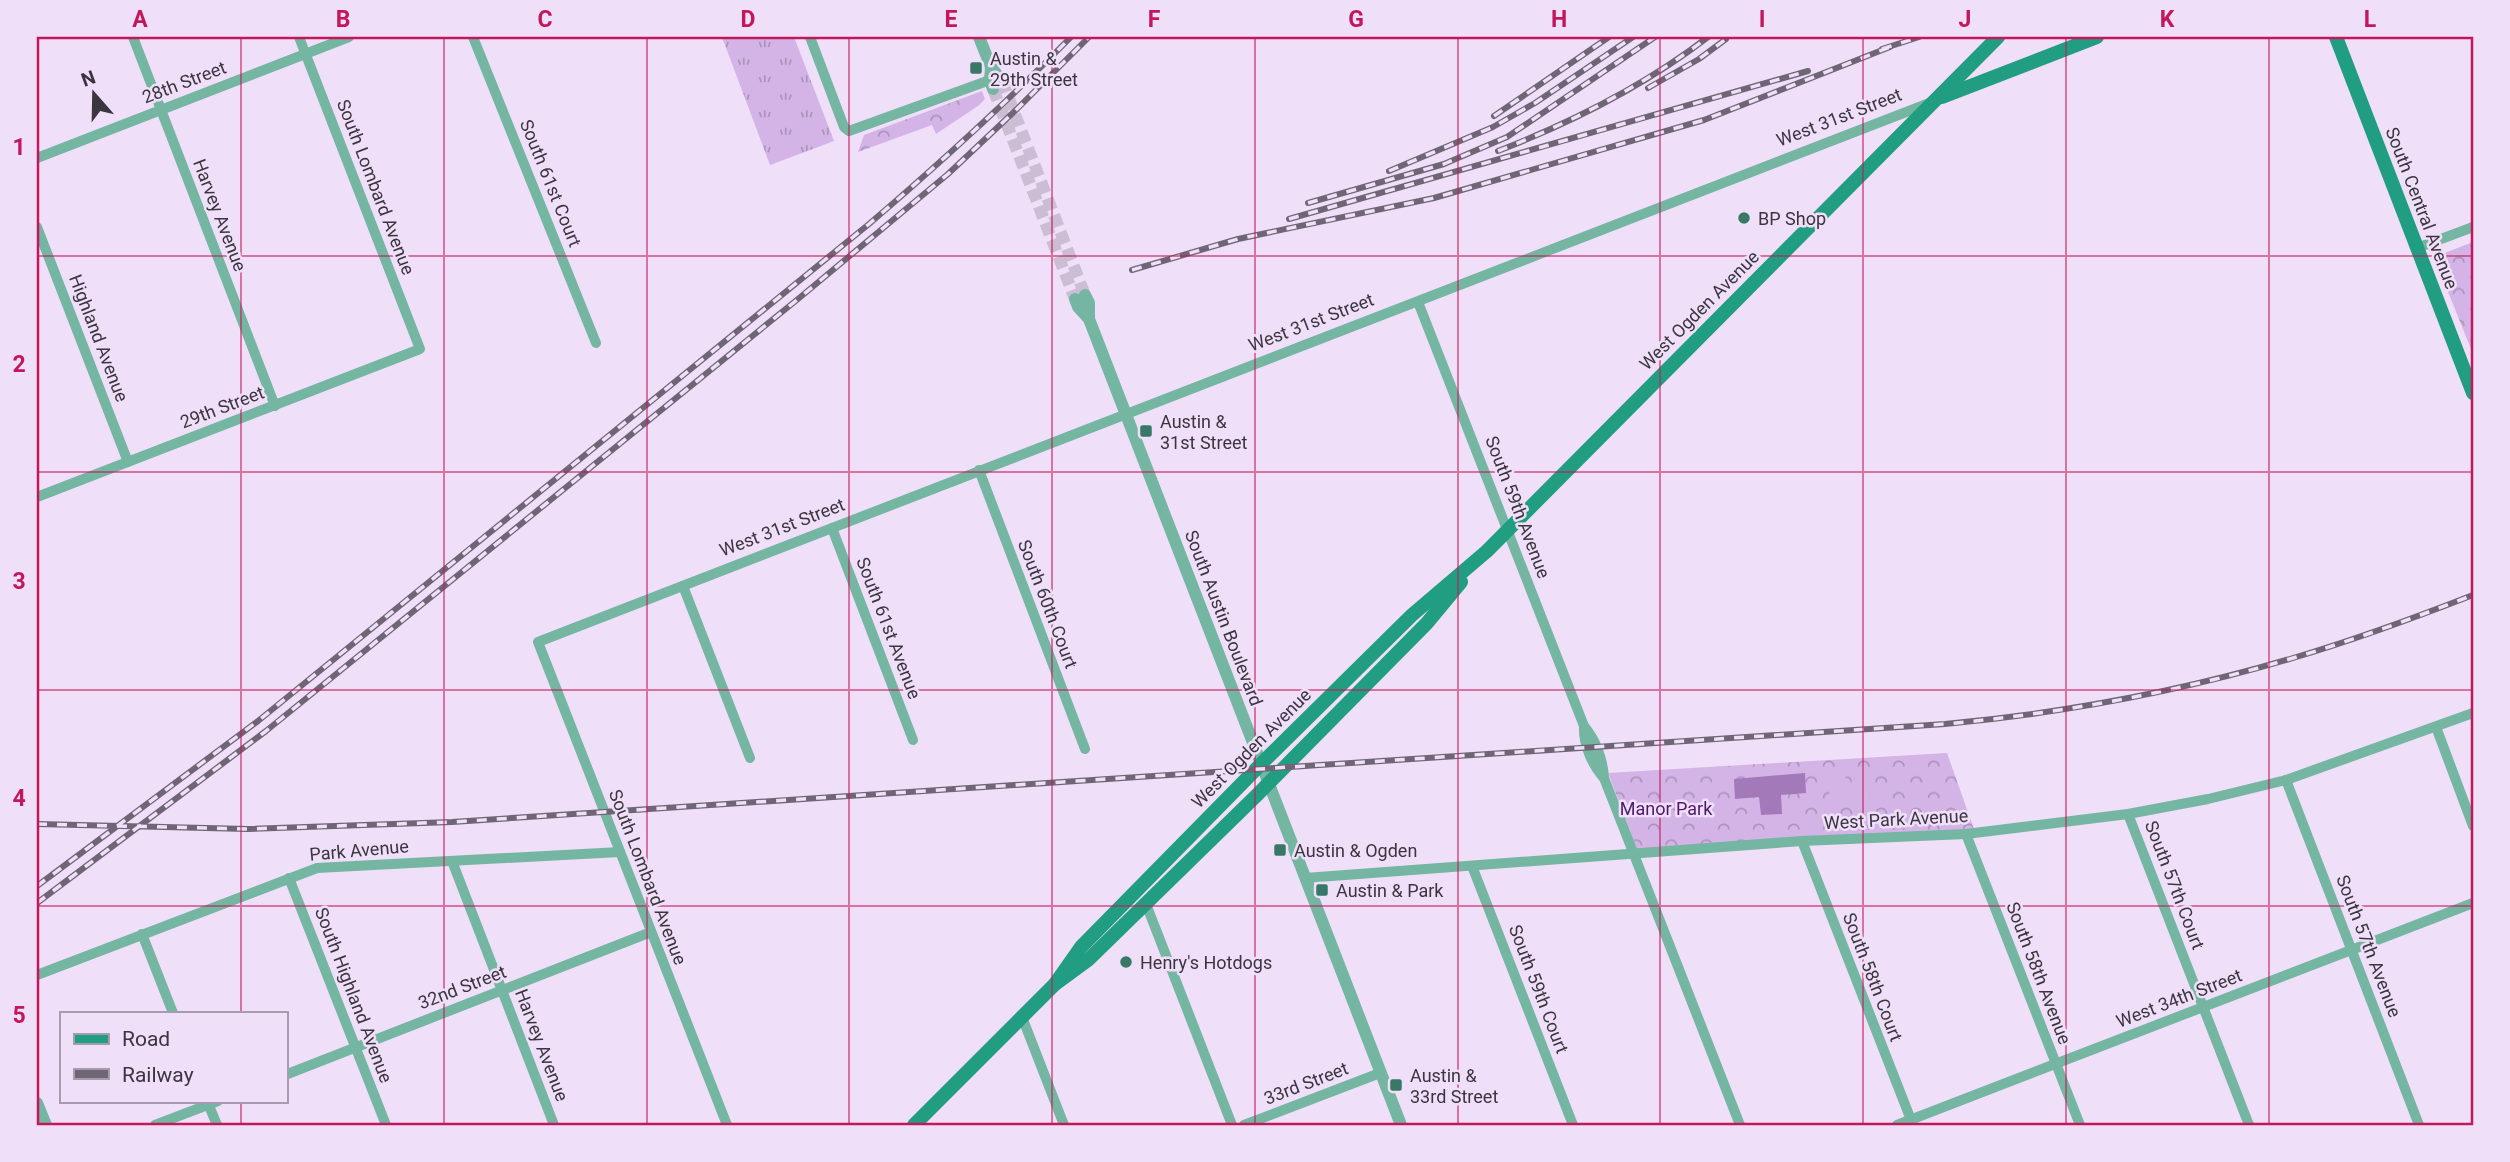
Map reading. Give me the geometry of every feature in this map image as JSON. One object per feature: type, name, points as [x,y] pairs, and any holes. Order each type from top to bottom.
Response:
[{"type":"main road","name":"West Ogden Avenue","points":[[1055,984],[1081,947],[1262,763],[1412,615],[1487,551],[1998,37]]},
{"type":"main road","name":"West 31st Street","points":[[1935,101],[2097,37]]},
{"type":"main road","name":"South Central Avenue","points":[[2336,37],[2473,393]]},
{"type":"main road","name":"West Ogden Avenue","points":[[914,1125],[1055,984],[1089,959],[1269,783],[1427,623],[1487,551]]},
{"type":"street","name":"Harvey Avenue","points":[[132,37],[275,406]]},
{"type":"street","name":"South Lombard Avenue","points":[[299,37],[420,349]]},
{"type":"street","name":"28th Street","points":[[37,158],[349,37]]},
{"type":"street","name":"South 61st Court","points":[[473,37],[596,343]]},
{"type":"street","points":[[810,37],[844,127],[849,131],[994,79],[979,37]]},
{"type":"street","name":"West 31st Street","points":[[538,642],[1935,101]]},
{"type":"street","points":[[2417,248],[2473,226]]},
{"type":"street","name":"Highland Avenue","points":[[37,227],[128,462]]},
{"type":"street","name":"South Austin Boulevard","points":[[1080,297],[1088,303],[1089,319],[1401,1125]]},
{"type":"street","name":"South 59th Avenue","points":[[1418,302],[1584,726],[1583,737],[1596,769],[1604,778],[1740,1125]]},
{"type":"street","name":"29th Street","points":[[37,497],[420,349]]},
{"type":"street","name":"South 60th Court","points":[[979,470],[1085,749]]},
{"type":"street","name":"South 61st Avenue","points":[[832,528],[914,740]]},
{"type":"street","points":[[683,586],[750,758]]},
{"type":"street","name":"South Lombard Avenue","points":[[538,642],[726,1125]]},
{"type":"street","name":"West Park Avenue","points":[[1306,878],[1802,841],[1966,834],[2128,814],[2208,799],[2286,780],[2473,713]]},
{"type":"street","points":[[2436,727],[2473,826]]},
{"type":"street","name":"South 57th Avenue","points":[[2286,780],[2419,1125]]},
{"type":"street","name":"South 57th Court","points":[[2128,814],[2249,1125]]},
{"type":"street","name":"South 58th Avenue","points":[[1966,834],[2080,1125]]},
{"type":"street","name":"South 58th Court","points":[[1802,841],[1912,1123]]},
{"type":"street","name":"Park Avenue","points":[[37,975],[317,868],[620,852]]},
{"type":"street","name":"Harvey Avenue","points":[[453,861],[555,1125]]},
{"type":"street","name":"South 59th Court","points":[[1472,866],[1573,1125]]},
{"type":"street","name":"South Highland Avenue","points":[[289,878],[386,1125]]},
{"type":"street","name":"West 34th Street","points":[[1897,1125],[1912,1123],[2056,1064],[2473,903]]},
{"type":"street","points":[[1146,904],[1232,1125]]},
{"type":"street","name":"32nd Street","points":[[287,1074],[651,932]]},
{"type":"street","points":[[142,934],[173,1012]]},
{"type":"street","points":[[1022,1017],[1064,1125]]},
{"type":"street","name":"33rd Street","points":[[1244,1125],[1380,1073]]},
{"type":"street","points":[[155,1125],[211,1102],[217,1125]]},
{"type":"street","points":[[37,1103],[46,1125]]},
{"type":"green space","points":[[722,37],[794,37],[834,141],[770,165]]},
{"type":"green space","points":[[982,91],[985,99],[978,106],[936,134],[932,125],[858,152],[864,135]]},
{"type":"green space","points":[[2473,242],[2473,354],[2434,257]]},
{"type":"green space","name":"Manor Park","points":[[1947,753],[1974,829],[1637,849],[1608,773]]},
{"type":"green space","points":[[1868,767],[1870,804],[1853,805],[1851,768]]},
{"type":"green space","points":[[1845,769],[1847,806],[1830,807],[1828,770]]},
{"type":"shaded area","points":[[1805,773],[1806,793],[1781,795],[1782,814],[1761,815],[1759,797],[1735,799],[1734,779]]},
{"type":"tunnel","points":[[1002,81],[1085,295]]},
{"type":"tunnel","points":[[993,89],[1075,299]]},
{"type":"railway","points":[[37,886],[258,721],[869,224],[972,133],[1071,37]]},
{"type":"railway","points":[[37,903],[266,731],[798,299],[948,174],[1089,37]]},
{"type":"railway","points":[[1494,116],[1609,37]]},
{"type":"railway","points":[[1389,171],[1493,127],[1535,103],[1633,37]]},
{"type":"railway","points":[[1308,203],[1444,164],[1507,137],[1655,37]]},
{"type":"railway","points":[[1498,151],[1607,101],[1660,71],[1708,37]]},
{"type":"railway","points":[[1882,49],[1919,37]]},
{"type":"railway","points":[[1648,88],[1699,59],[1726,39]]},
{"type":"railway","points":[[1132,270],[1238,239],[1434,198],[1704,120],[1890,47]]},
{"type":"railway","points":[[1289,219],[1808,71]]},
{"type":"railway","points":[[37,824],[248,829],[452,822],[1945,724],[2120,700],[2207,681],[2339,644],[2473,595]]},
{"type":"place","name":"Austin & 29th Street","points":[[976,68]]},
{"type":"place","name":"BP Shop","points":[[1744,218]]},
{"type":"place","name":"Austin & 31st Street","points":[[1146,431]]},
{"type":"place","name":"Austin & Ogden","points":[[1280,850]]},
{"type":"place","name":"Austin & Park","points":[[1322,890]]},
{"type":"place","name":"Henry's Hotdogs","points":[[1126,962]]},
{"type":"place","name":"Austin & 33rd Street","points":[[1396,1085]]}]
